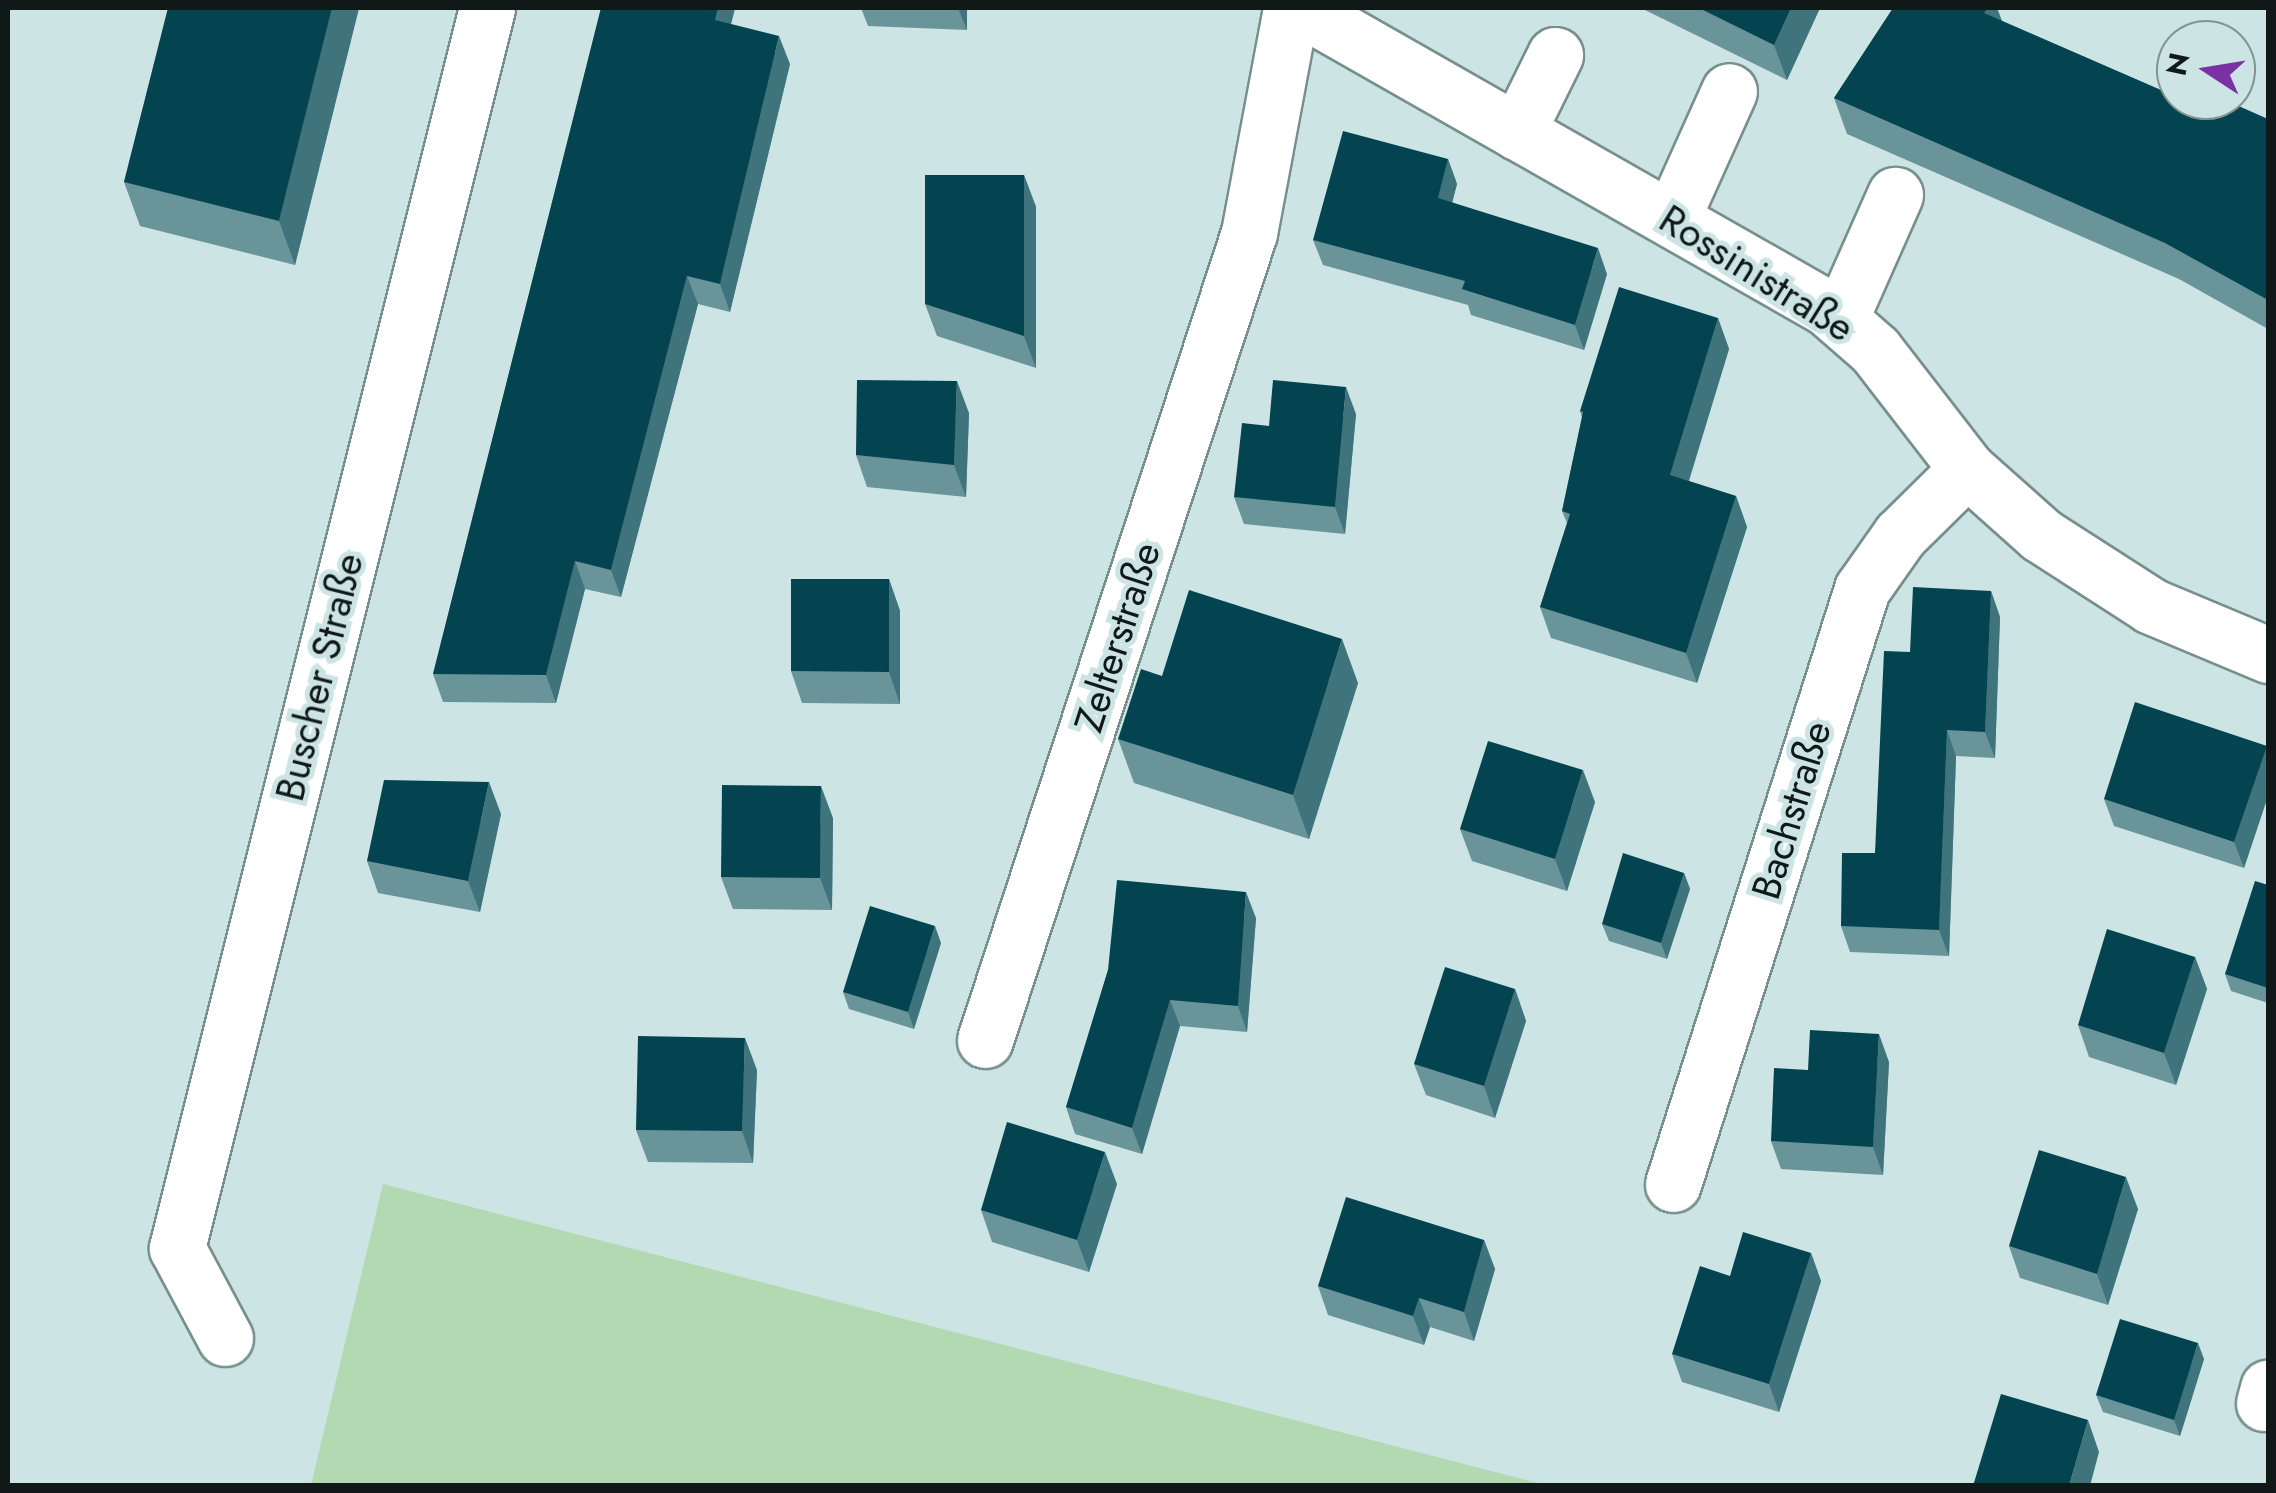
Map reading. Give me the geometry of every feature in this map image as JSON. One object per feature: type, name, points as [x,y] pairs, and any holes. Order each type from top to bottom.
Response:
[{"type":"street","name":"Buscher Straße","points":[[225,1338],[177,1248],[487,8]]},
{"type":"street","name":"Zelterstraße","points":[[986,1040],[1248,233],[1292,8]]},
{"type":"street","name":"Rossinistraße","points":[[1300,8],[1796,288],[1875,350],[1968,470],[2041,535],[2118,588],[2189,625],[2268,656]]},
{"type":"street","points":[[1517,132],[1556,55]]},
{"type":"street","points":[[1672,218],[1729,91]]},
{"type":"street","points":[[1840,319],[1895,195]]},
{"type":"street","name":"Bachstraße","points":[[1673,1184],[1862,589],[1900,535],[1968,470]]},
{"type":"green space","points":[[383,1184],[1545,1485],[311,1485]]},
{"type":"building","points":[[168,8],[332,8],[279,221],[124,182]]},
{"type":"building","points":[[601,8],[718,8],[715,20],[779,36],[720,284],[687,276],[611,570],[575,561],[546,675],[433,674]]},
{"type":"building","points":[[1699,8],[1791,8],[1774,45]]},
{"type":"building","points":[[1893,8],[1988,8],[1984,13],[2156,88],[2156,120],[2256,120],[2256,114],[2268,119],[2268,300],[2165,243],[1834,98]]},
{"type":"building","points":[[1343,131],[1448,159],[1438,198],[1598,248],[1575,325],[1462,289],[1465,281],[1313,240]]},
{"type":"building","points":[[925,175],[1024,175],[1024,336],[925,304]]},
{"type":"building","points":[[1619,287],[1718,318],[1670,475],[1736,496],[1686,653],[1540,607],[1570,514],[1562,511],[1583,412],[1580,411]]},
{"type":"building","points":[[857,380],[957,381],[954,465],[856,455]]},
{"type":"building","points":[[1273,380],[1346,387],[1335,507],[1234,497],[1242,423],[1269,426]]},
{"type":"building","points":[[791,579],[889,579],[889,672],[791,671]]},
{"type":"building","points":[[1913,587],[1991,591],[1985,732],[1947,730],[1939,930],[1841,926],[1842,853],[1875,853],[1884,651],[1910,652]]},
{"type":"building","points":[[1189,590],[1342,639],[1293,795],[1118,739],[1141,669],[1162,676]]},
{"type":"building","points":[[2135,702],[2267,746],[2234,842],[2104,799]]},
{"type":"building","points":[[1488,741],[1583,770],[1555,859],[1460,829]]},
{"type":"building","points":[[384,780],[489,782],[468,881],[367,861]]},
{"type":"building","points":[[722,785],[821,786],[820,878],[721,877]]},
{"type":"building","points":[[1623,853],[1684,873],[1661,943],[1602,924]]},
{"type":"building","points":[[1117,880],[1246,892],[1238,1006],[1170,1000],[1132,1128],[1066,1107],[1108,970]]},
{"type":"building","points":[[2255,881],[2268,885],[2268,988],[2225,974]]},
{"type":"building","points":[[870,906],[935,926],[908,1012],[843,992]]},
{"type":"building","points":[[2107,929],[2195,957],[2164,1053],[2078,1025]]},
{"type":"building","points":[[1445,967],[1515,989],[1484,1086],[1414,1064]]},
{"type":"building","points":[[1810,1030],[1879,1034],[1873,1147],[1771,1141],[1774,1068],[1808,1070]]},
{"type":"building","points":[[638,1036],[745,1038],[742,1131],[636,1130]]},
{"type":"building","points":[[1007,1122],[1105,1152],[1077,1240],[981,1210]]},
{"type":"building","points":[[2039,1150],[2126,1177],[2097,1274],[2009,1246]]},
{"type":"building","points":[[1346,1197],[1484,1240],[1464,1312],[1419,1298],[1413,1316],[1318,1286]]},
{"type":"building","points":[[1743,1232],[1811,1253],[1769,1384],[1672,1354],[1700,1266],[1730,1276]]},
{"type":"building","points":[[2120,1319],[2198,1343],[2174,1420],[2096,1395]]},
{"type":"building","points":[[2001,1394],[2088,1420],[2069,1486],[1973,1486]]}]
